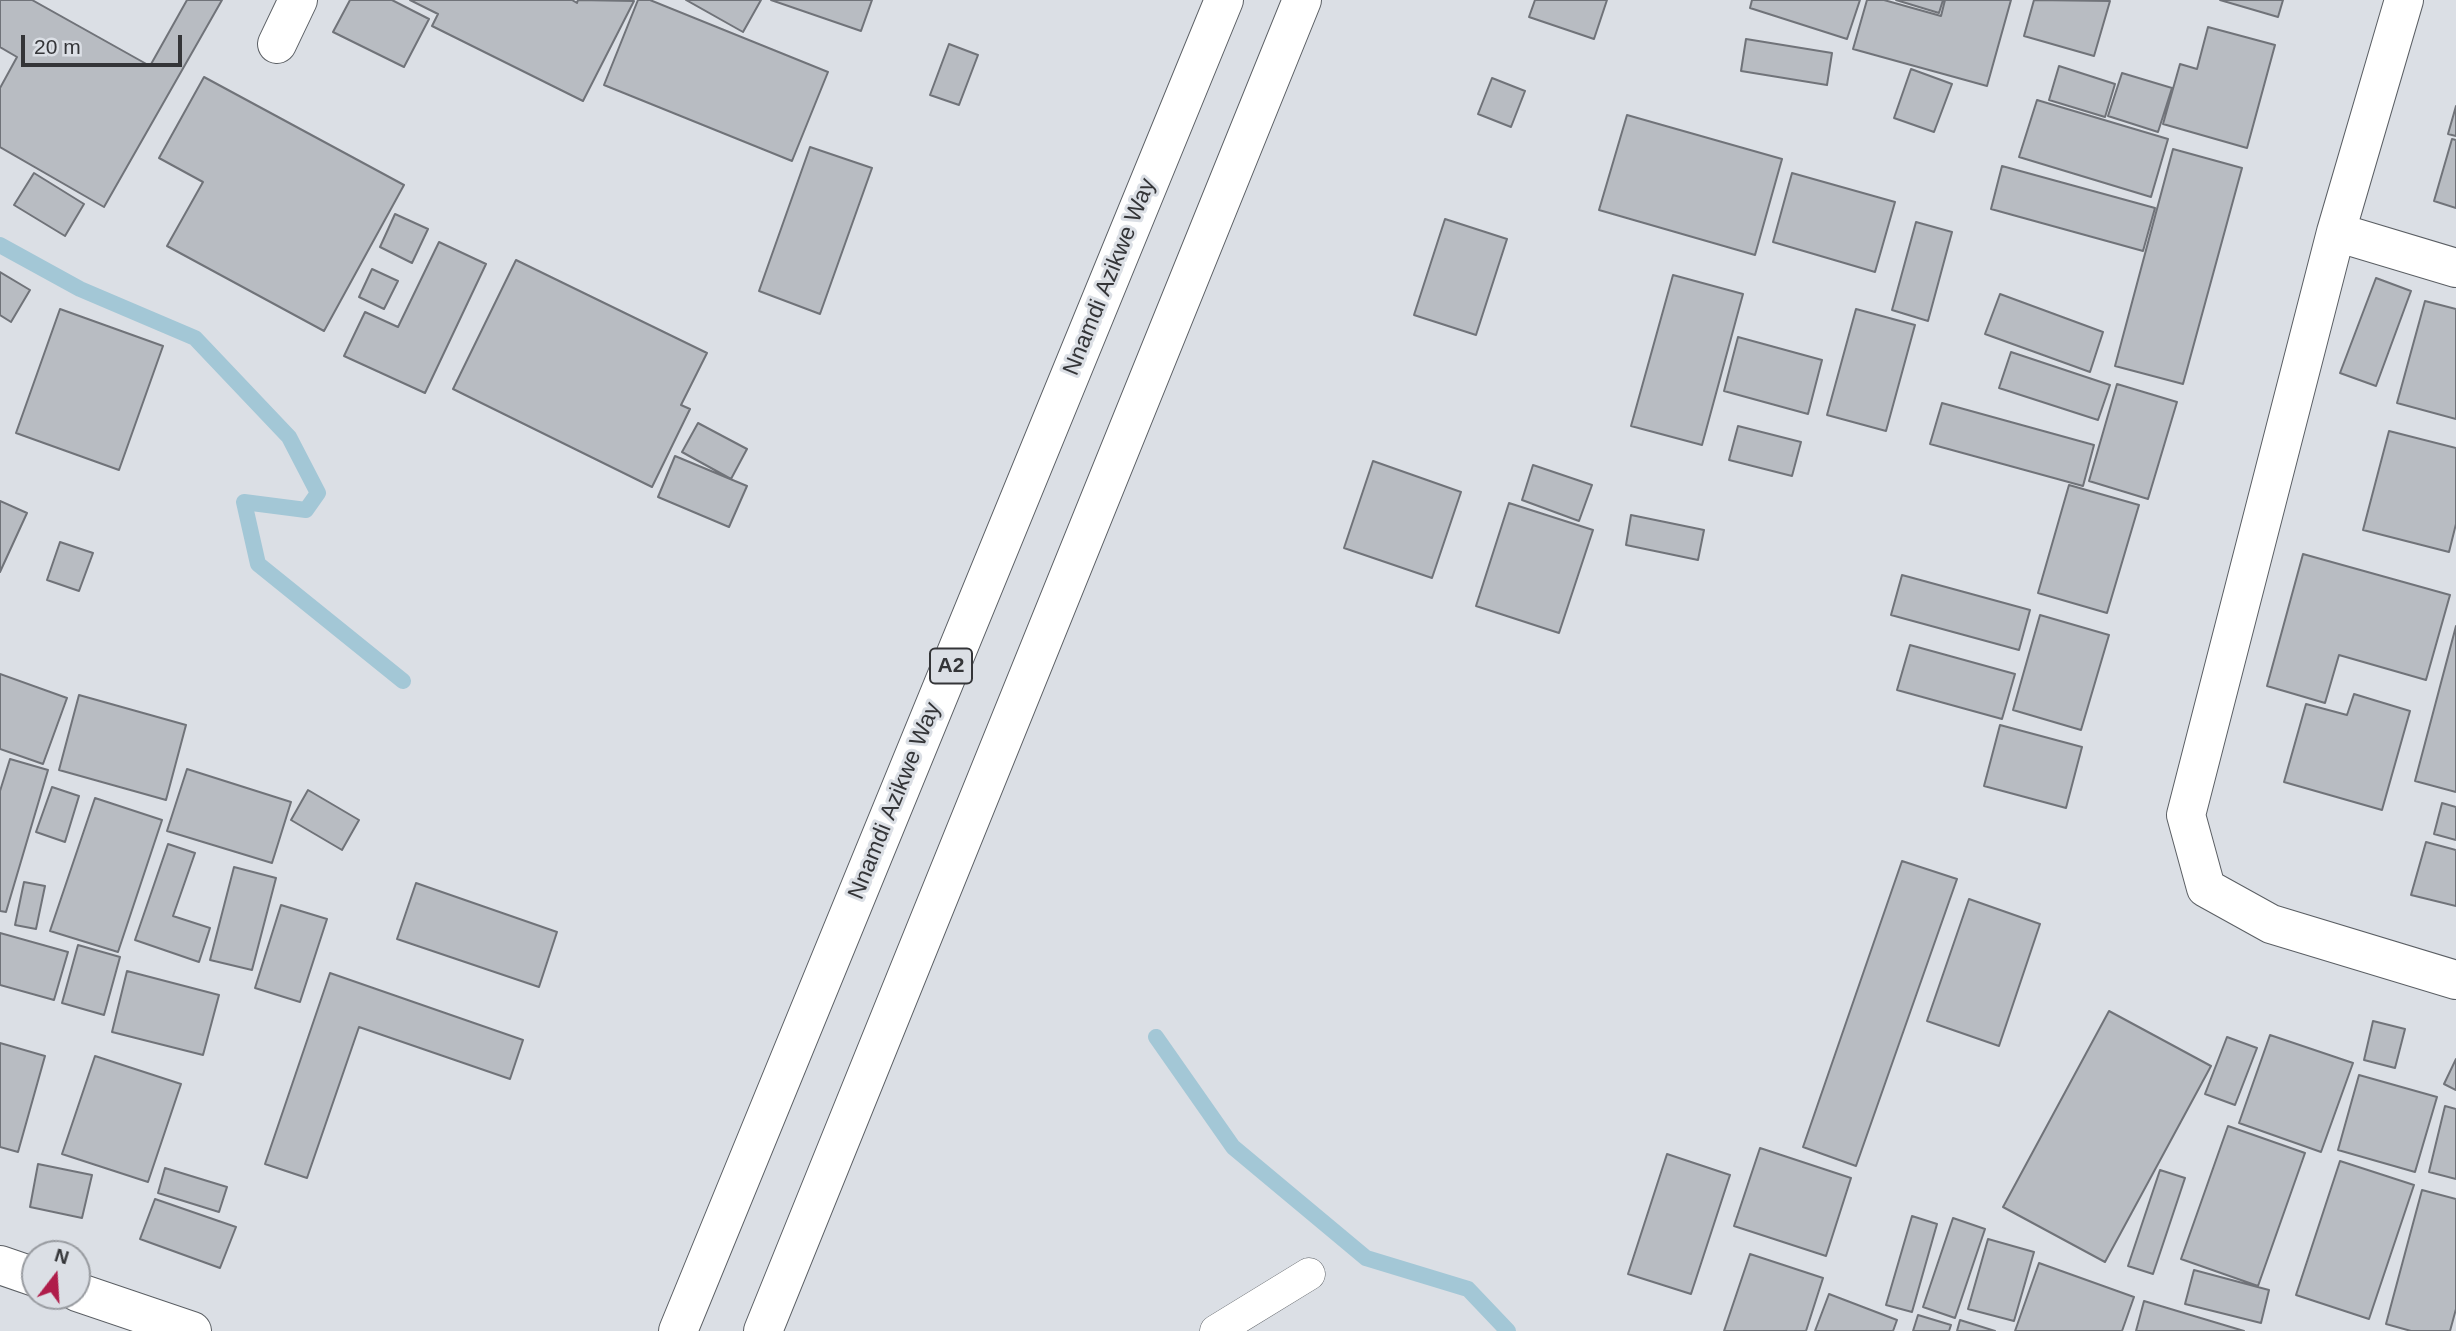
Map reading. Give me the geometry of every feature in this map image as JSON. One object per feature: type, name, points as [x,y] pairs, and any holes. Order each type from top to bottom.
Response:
[{"type":"main road","points":[[277,44],[298,0]]},
{"type":"main road","name":"Nnamdi Azikwe Way","points":[[678,1331],[1224,0]]},
{"type":"main road","points":[[763,1331],[1302,0]]},
{"type":"main road","points":[[2404,0],[2336,232],[2186,815],[2206,888],[2271,924],[2456,980]]},
{"type":"main road","points":[[2336,232],[2456,268]]},
{"type":"main road","points":[[0,1265],[21,1272]]},
{"type":"main road","points":[[91,1297],[192,1331]]},
{"type":"lane","points":[[1216,1331],[1309,1274]]},
{"type":"building","points":[[0,0],[32,0],[150,66],[187,0],[222,0],[104,207],[0,147],[0,88],[17,57],[0,47]]},
{"type":"building","points":[[350,0],[392,0],[429,19],[404,67],[333,32]]},
{"type":"building","points":[[410,0],[572,0],[577,3],[578,0],[634,1],[583,101],[432,26],[438,14]]},
{"type":"building","points":[[638,0],[650,0],[828,72],[792,161],[604,85]]},
{"type":"building","points":[[686,0],[761,0],[743,32]]},
{"type":"building","points":[[771,0],[872,0],[861,31]]},
{"type":"building","points":[[1535,0],[1607,0],[1594,39],[1529,17]]},
{"type":"building","points":[[1752,0],[1860,0],[1847,39],[1750,8]]},
{"type":"building","points":[[1867,0],[1884,0],[1941,16],[1945,0],[2011,0],[1987,86],[1853,49]]},
{"type":"building","points":[[1896,0],[1943,0],[1939,13]]},
{"type":"building","points":[[2034,0],[2110,1],[2094,56],[2024,36]]},
{"type":"building","points":[[2220,0],[2283,0],[2278,17]]},
{"type":"building","points":[[2208,27],[2275,45],[2247,148],[2163,124],[2180,64],[2197,69]]},
{"type":"building","points":[[1746,39],[1832,53],[1827,85],[1741,71]]},
{"type":"building","points":[[949,44],[978,55],[959,105],[930,95]]},
{"type":"building","points":[[2059,66],[2115,84],[2105,117],[2049,100]]},
{"type":"building","points":[[1911,69],[1952,84],[1934,132],[1894,118]]},
{"type":"building","points":[[2122,73],[2172,88],[2158,132],[2108,116]]},
{"type":"building","points":[[204,77],[404,185],[324,331],[167,246],[203,182],[159,158]]},
{"type":"building","points":[[1492,78],[1525,91],[1511,127],[1478,114]]},
{"type":"building","points":[[2037,100],[2168,139],[2151,197],[2019,157]]},
{"type":"building","points":[[2456,106],[2456,136],[2448,134]]},
{"type":"building","points":[[1627,115],[1782,159],[1755,255],[1599,210]]},
{"type":"building","points":[[2452,139],[2456,140],[2456,208],[2434,201]]},
{"type":"building","points":[[810,147],[872,168],[820,314],[759,291]]},
{"type":"building","points":[[2173,149],[2242,168],[2183,384],[2115,366]]},
{"type":"building","points":[[2002,166],[2155,208],[2143,251],[1991,209]]},
{"type":"building","points":[[34,173],[84,204],[65,236],[14,205]]},
{"type":"building","points":[[1792,173],[1895,202],[1875,272],[1773,242]]},
{"type":"building","points":[[395,214],[428,229],[412,263],[380,247]]},
{"type":"building","points":[[1445,219],[1507,239],[1476,335],[1414,315]]},
{"type":"building","points":[[1916,222],[1952,232],[1928,321],[1892,310]]},
{"type":"building","points":[[439,242],[486,264],[425,393],[344,356],[365,312],[398,327]]},
{"type":"building","points":[[516,260],[707,353],[681,405],[690,409],[652,487],[453,389]]},
{"type":"building","points":[[372,269],[398,281],[384,309],[359,297]]},
{"type":"building","points":[[0,272],[30,290],[11,322],[0,315]]},
{"type":"building","points":[[1673,275],[1743,294],[1702,445],[1631,426]]},
{"type":"building","points":[[2376,278],[2411,291],[2376,386],[2340,373]]},
{"type":"building","points":[[2000,294],[2103,332],[2090,372],[1985,334]]},
{"type":"building","points":[[2425,301],[2456,309],[2456,419],[2397,403]]},
{"type":"building","points":[[60,309],[163,346],[119,470],[16,433]]},
{"type":"building","points":[[1856,309],[1915,325],[1886,431],[1827,415]]},
{"type":"building","points":[[1738,337],[1822,360],[1808,414],[1724,391]]},
{"type":"building","points":[[2011,352],[2110,385],[2098,420],[1999,388]]},
{"type":"building","points":[[2117,384],[2177,402],[2148,499],[2089,481]]},
{"type":"building","points":[[1942,403],[2094,445],[2083,486],[1930,444]]},
{"type":"building","points":[[698,423],[747,449],[731,479],[682,452]]},
{"type":"building","points":[[1738,426],[1801,442],[1792,476],[1729,460]]},
{"type":"building","points":[[2389,431],[2456,448],[2456,524],[2449,552],[2363,530]]},
{"type":"building","points":[[675,456],[747,486],[729,527],[658,497]]},
{"type":"building","points":[[1373,461],[1461,492],[1432,578],[1344,548]]},
{"type":"building","points":[[1533,465],[1592,485],[1579,521],[1522,500]]},
{"type":"building","points":[[2069,485],[2139,505],[2107,613],[2038,593]]},
{"type":"building","points":[[0,501],[27,513],[0,572]]},
{"type":"building","points":[[1509,503],[1593,530],[1559,633],[1476,606]]},
{"type":"building","points":[[1631,515],[1704,530],[1698,560],[1626,545]]},
{"type":"building","points":[[60,542],[93,553],[79,591],[47,580]]},
{"type":"building","points":[[2303,554],[2450,595],[2426,680],[2339,655],[2325,703],[2267,686]]},
{"type":"building","points":[[1902,575],[2030,610],[2019,650],[1891,615]]},
{"type":"building","points":[[2040,615],[2109,635],[2081,730],[2013,710]]},
{"type":"building","points":[[2456,626],[2456,792],[2415,781]]},
{"type":"building","points":[[1910,645],[2015,674],[2002,719],[1897,690]]},
{"type":"building","points":[[0,674],[67,698],[43,764],[0,749]]},
{"type":"building","points":[[2354,694],[2410,711],[2382,810],[2284,782],[2306,704],[2347,715]]},
{"type":"building","points":[[79,695],[186,725],[166,800],[59,770]]},
{"type":"building","points":[[2000,725],[2082,747],[2066,808],[1984,786]]},
{"type":"building","points":[[10,759],[48,770],[6,912],[0,911],[0,791]]},
{"type":"building","points":[[187,769],[291,802],[272,863],[167,831]]},
{"type":"building","points":[[52,787],[79,796],[65,842],[36,832]]},
{"type":"building","points":[[308,790],[359,820],[342,850],[291,820]]},
{"type":"building","points":[[95,798],[162,820],[118,952],[50,931]]},
{"type":"building","points":[[2442,803],[2456,807],[2456,840],[2434,834]]},
{"type":"building","points":[[2426,842],[2456,850],[2456,906],[2411,895]]},
{"type":"building","points":[[168,844],[195,853],[173,916],[210,928],[199,962],[135,940]]},
{"type":"building","points":[[1902,861],[1957,879],[1856,1166],[1803,1147]]},
{"type":"building","points":[[234,867],[276,878],[252,970],[210,960]]},
{"type":"building","points":[[24,882],[45,886],[36,929],[15,925]]},
{"type":"building","points":[[416,883],[557,932],[539,987],[397,939]]},
{"type":"building","points":[[1969,899],[2040,924],[1999,1046],[1927,1021]]},
{"type":"building","points":[[281,905],[327,919],[300,1002],[255,988]]},
{"type":"building","points":[[0,933],[68,952],[54,1000],[0,985]]},
{"type":"building","points":[[78,945],[120,957],[104,1015],[62,1003]]},
{"type":"building","points":[[127,971],[219,995],[203,1055],[112,1032]]},
{"type":"building","points":[[330,973],[523,1040],[510,1079],[359,1027],[307,1178],[265,1164]]},
{"type":"building","points":[[2109,1011],[2211,1066],[2105,1262],[2003,1207]]},
{"type":"building","points":[[2373,1021],[2405,1029],[2395,1068],[2364,1060]]},
{"type":"building","points":[[2270,1035],[2353,1063],[2321,1152],[2239,1123]]},
{"type":"building","points":[[2227,1037],[2257,1048],[2235,1105],[2205,1094]]},
{"type":"building","points":[[0,1043],[45,1056],[18,1152],[0,1147]]},
{"type":"building","points":[[95,1056],[181,1084],[148,1182],[62,1154]]},
{"type":"building","points":[[2456,1059],[2456,1090],[2444,1084]]},
{"type":"building","points":[[2359,1075],[2437,1097],[2415,1172],[2338,1150]]},
{"type":"building","points":[[2445,1106],[2456,1109],[2456,1179],[2429,1172]]},
{"type":"building","points":[[2228,1126],[2305,1153],[2258,1286],[2181,1259]]},
{"type":"building","points":[[1760,1148],[1851,1178],[1826,1256],[1734,1226]]},
{"type":"building","points":[[1667,1154],[1730,1175],[1691,1294],[1628,1274]]},
{"type":"building","points":[[2340,1161],[2414,1185],[2369,1319],[2296,1295]]},
{"type":"building","points":[[38,1164],[92,1175],[82,1218],[30,1207]]},
{"type":"building","points":[[165,1168],[227,1187],[219,1212],[158,1193]]},
{"type":"building","points":[[2160,1170],[2185,1178],[2153,1274],[2128,1266]]},
{"type":"building","points":[[2422,1190],[2456,1199],[2456,1309],[2450,1331],[2411,1331],[2386,1324]]},
{"type":"building","points":[[155,1199],[236,1227],[220,1268],[140,1239]]},
{"type":"building","points":[[1912,1216],[1937,1224],[1912,1312],[1886,1305]]},
{"type":"building","points":[[1953,1218],[1985,1229],[1955,1318],[1923,1307]]},
{"type":"building","points":[[1988,1239],[2034,1252],[2014,1321],[1968,1309]]},
{"type":"building","points":[[1750,1254],[1823,1278],[1806,1331],[1724,1331]]},
{"type":"building","points":[[2039,1263],[2134,1297],[2122,1331],[2015,1331]]},
{"type":"building","points":[[2194,1270],[2269,1290],[2261,1323],[2185,1304]]},
{"type":"building","points":[[1829,1294],[1897,1320],[1893,1331],[1815,1331]]},
{"type":"building","points":[[2144,1301],[2244,1331],[2136,1331]]},
{"type":"building","points":[[1918,1315],[1951,1325],[1949,1331],[1913,1331]]},
{"type":"building","points":[[1960,1320],[1995,1331],[1957,1331]]},
{"type":"waterway","points":[[0,245],[80,289],[195,338],[289,437],[318,493],[306,510],[244,502],[258,564],[403,681]]},
{"type":"waterway","points":[[1156,1037],[1233,1147],[1366,1258],[1468,1289],[1508,1331]]}]
